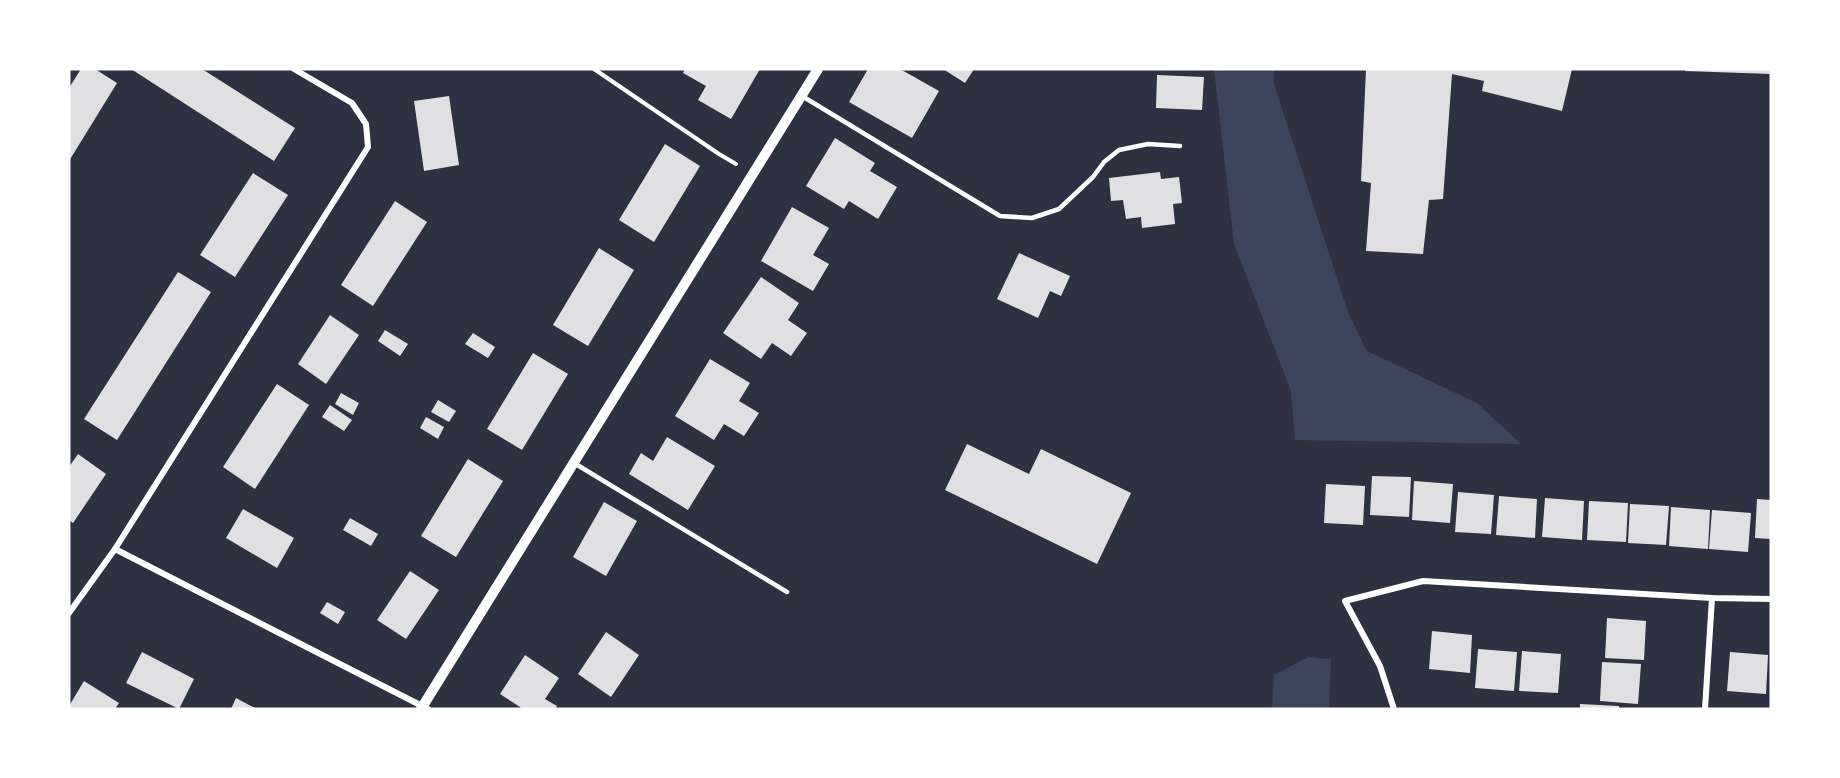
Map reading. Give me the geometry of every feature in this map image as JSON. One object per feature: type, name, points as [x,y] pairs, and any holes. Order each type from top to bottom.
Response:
[{"type":"street","points":[[69,614],[115,549],[368,147],[366,124],[352,103],[294,69]]},
{"type":"street","points":[[115,549],[423,708],[818,69]]},
{"type":"street","points":[[1394,709],[1380,666],[1345,601],[1422,581],[1713,598],[1771,599]]},
{"type":"street","points":[[1705,709],[1713,598]]},
{"type":"lane","points":[[802,96],[1000,216],[1032,218],[1059,209],[1093,177],[1104,162],[1119,150],[1148,144],[1180,146]]},
{"type":"lane","points":[[573,462],[788,592]]},
{"type":"path","points":[[594,69],[719,154],[753,173]]},
{"type":"shaded area","points":[[1214,69],[1274,69],[1274,84],[1348,312],[1367,351],[1477,403],[1521,444],[1295,440],[1291,391],[1234,244]]},
{"type":"shaded area","points":[[1308,657],[1331,659],[1329,709],[1272,709],[1274,675]]},
{"type":"building","points":[[81,69],[95,69],[117,83],[69,161],[69,88]]},
{"type":"building","points":[[131,69],[202,69],[295,128],[274,161]]},
{"type":"building","points":[[685,69],[760,69],[731,119],[698,100],[706,86],[683,73]]},
{"type":"building","points":[[868,69],[900,69],[939,91],[912,138],[849,102]]},
{"type":"building","points":[[943,69],[974,69],[965,83]]},
{"type":"building","points":[[1366,69],[1572,69],[1562,111],[1482,91],[1484,81],[1452,74],[1443,199],[1429,200],[1423,254],[1366,251],[1371,183],[1361,181]]},
{"type":"building","points":[[1685,69],[1771,69],[1771,74],[1685,71]]},
{"type":"building","points":[[1157,75],[1204,77],[1202,110],[1156,108]]},
{"type":"building","points":[[449,96],[459,165],[424,171],[414,101]]},
{"type":"building","points":[[835,138],[875,163],[870,171],[897,187],[878,219],[849,201],[844,209],[806,186]]},
{"type":"building","points":[[665,144],[700,166],[654,242],[619,220]]},
{"type":"building","points":[[1160,172],[1161,179],[1179,177],[1182,203],[1173,204],[1175,224],[1142,228],[1141,217],[1126,219],[1123,200],[1111,201],[1109,178]]},
{"type":"building","points":[[253,173],[288,195],[235,277],[200,255]]},
{"type":"building","points":[[395,201],[427,222],[373,306],[341,285]]},
{"type":"building","points":[[792,207],[829,228],[813,255],[829,264],[813,291],[761,261]]},
{"type":"building","points":[[599,248],[634,270],[588,346],[553,325]]},
{"type":"building","points":[[1019,253],[1070,276],[1061,296],[1050,291],[1038,318],[997,299]]},
{"type":"building","points":[[178,272],[211,292],[117,440],[84,419]]},
{"type":"building","points":[[761,277],[799,303],[788,320],[807,333],[791,356],[772,343],[761,359],[723,333]]},
{"type":"building","points":[[330,315],[359,335],[326,384],[298,364]]},
{"type":"building","points":[[385,330],[408,344],[400,356],[378,341]]},
{"type":"building","points":[[473,333],[495,347],[488,358],[465,344]]},
{"type":"building","points":[[533,353],[568,374],[522,450],[487,429]]},
{"type":"building","points":[[710,359],[750,383],[739,401],[759,413],[744,436],[724,424],[714,440],[675,416]]},
{"type":"building","points":[[277,384],[309,405],[255,489],[223,467]]},
{"type":"building","points":[[341,393],[359,403],[353,415],[335,404]]},
{"type":"building","points":[[438,400],[456,411],[449,422],[431,412]]},
{"type":"building","points":[[330,405],[352,420],[344,431],[322,417]]},
{"type":"building","points":[[426,417],[444,427],[438,439],[420,428]]},
{"type":"building","points":[[667,437],[715,466],[688,510],[629,474],[641,453],[653,461]]},
{"type":"building","points":[[967,444],[1029,474],[1041,449],[1131,493],[1097,564],[945,490]]},
{"type":"building","points":[[78,454],[106,474],[73,523],[69,520],[69,467]]},
{"type":"building","points":[[468,459],[503,481],[456,557],[421,536]]},
{"type":"building","points":[[1372,476],[1411,477],[1409,517],[1370,515]]},
{"type":"building","points":[[1414,481],[1453,484],[1450,523],[1412,520]]},
{"type":"building","points":[[1326,484],[1365,486],[1363,525],[1324,523]]},
{"type":"building","points":[[1458,492],[1494,495],[1491,534],[1455,532]]},
{"type":"building","points":[[1499,496],[1537,499],[1535,538],[1496,535]]},
{"type":"building","points":[[1545,498],[1584,501],[1582,540],[1542,537]]},
{"type":"building","points":[[1757,499],[1771,500],[1771,539],[1755,538]]},
{"type":"building","points":[[1589,501],[1628,503],[1626,542],[1587,540]]},
{"type":"building","points":[[604,502],[637,521],[606,576],[573,557]]},
{"type":"building","points":[[1630,504],[1669,506],[1666,545],[1628,543]]},
{"type":"building","points":[[1671,507],[1710,510],[1708,549],[1669,546]]},
{"type":"building","points":[[243,509],[294,538],[277,568],[226,538]]},
{"type":"building","points":[[1712,510],[1751,513],[1748,552],[1709,549]]},
{"type":"building","points":[[350,518],[378,534],[371,546],[343,530]]},
{"type":"building","points":[[410,571],[439,590],[406,639],[377,620]]},
{"type":"building","points":[[327,602],[345,612],[338,624],[320,613]]},
{"type":"building","points":[[1607,618],[1646,621],[1644,660],[1605,658]]},
{"type":"building","points":[[1432,631],[1472,635],[1470,673],[1429,669]]},
{"type":"building","points":[[606,632],[639,655],[611,697],[578,674]]},
{"type":"building","points":[[1478,649],[1517,652],[1514,691],[1475,688]]},
{"type":"building","points":[[1522,651],[1561,654],[1558,693],[1519,691]]},
{"type":"building","points":[[142,652],[194,679],[179,709],[126,683]]},
{"type":"building","points":[[1730,652],[1768,655],[1766,694],[1727,691]]},
{"type":"building","points":[[525,655],[559,678],[545,699],[557,706],[555,709],[523,709],[500,694]]},
{"type":"building","points":[[1602,662],[1641,664],[1638,704],[1600,701]]},
{"type":"building","points":[[84,681],[119,703],[115,709],[69,709]]},
{"type":"building","points":[[236,698],[251,706],[258,709],[231,709]]},
{"type":"building","points":[[1580,704],[1619,706],[1619,709],[1580,709]]}]
